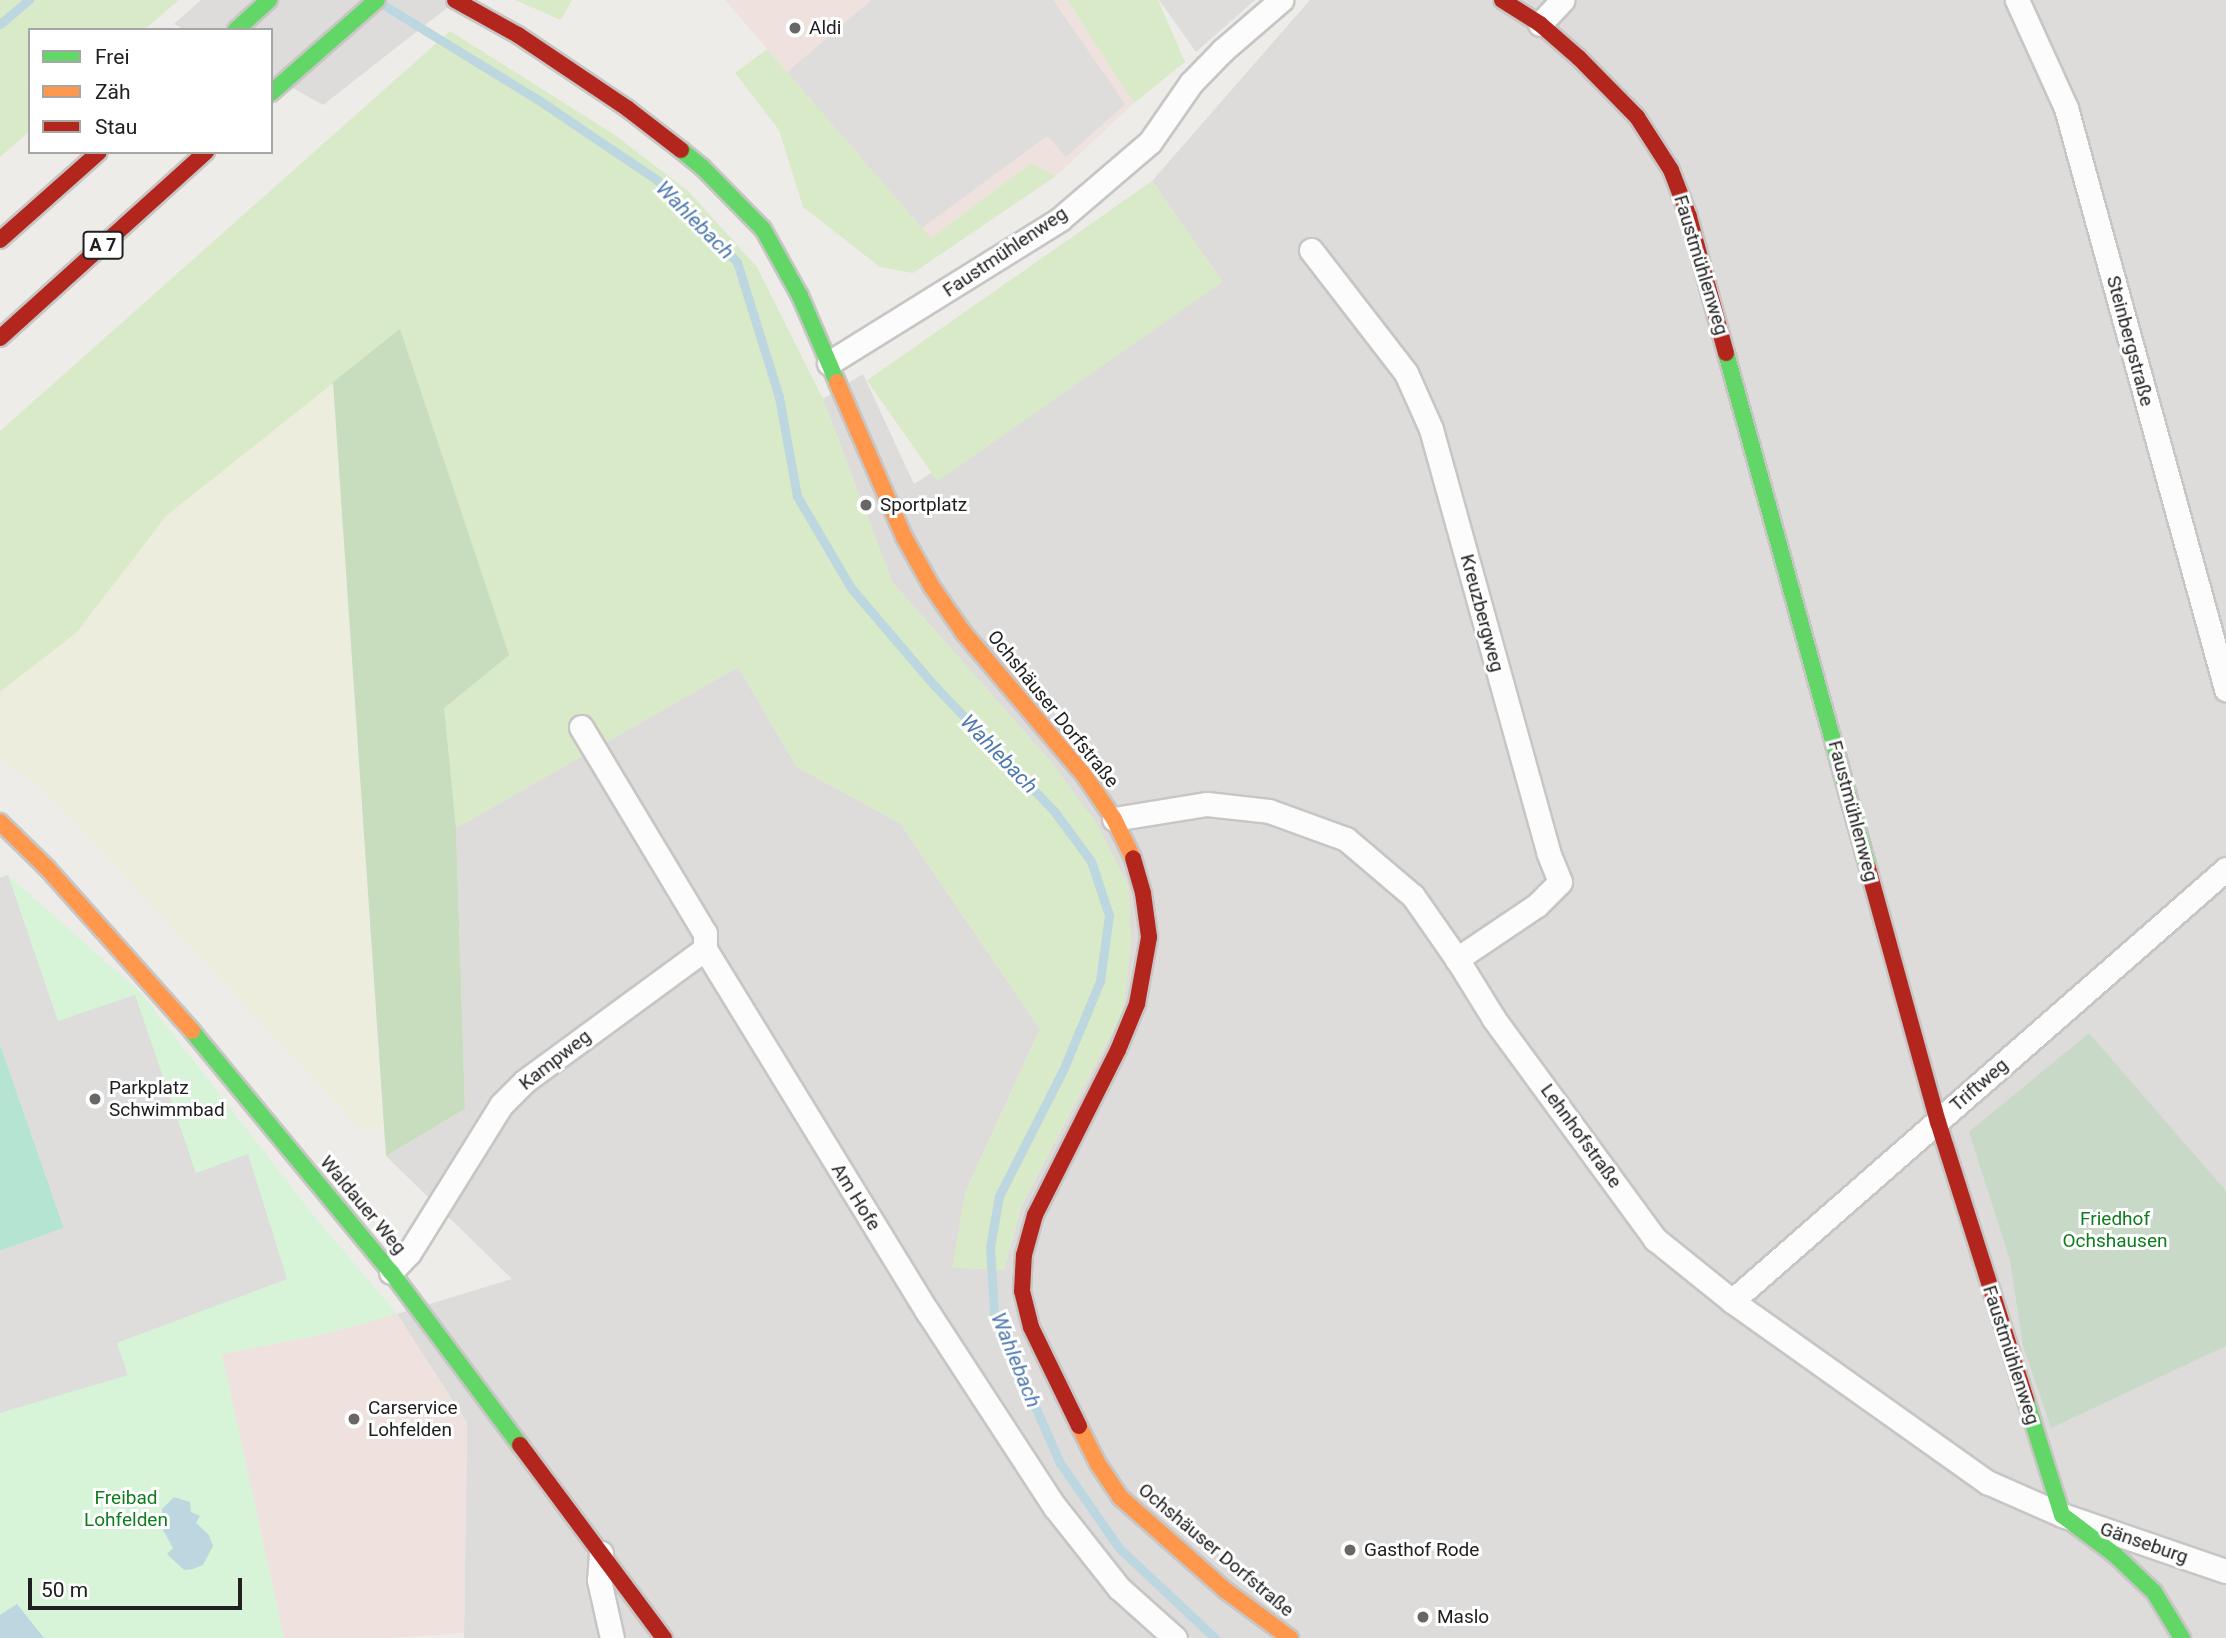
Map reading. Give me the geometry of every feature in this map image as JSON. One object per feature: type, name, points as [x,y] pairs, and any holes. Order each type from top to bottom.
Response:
[{"type":"main road","points":[[238,28],[269,0]]},
{"type":"main road","points":[[277,88],[377,0]]},
{"type":"main road","name":"Ochshäuser Dorfstraße","points":[[455,0],[518,35],[628,108],[702,167],[763,229],[800,296],[904,537],[932,587],[963,632],[1084,775],[1114,819],[1132,856],[1143,893],[1149,937],[1143,977],[1137,1004],[1118,1050],[1035,1215],[1024,1255],[1022,1291],[1031,1327],[1055,1378],[1098,1464],[1120,1497],[1235,1598],[1290,1638]]},
{"type":"main road","name":"Faustmühlenweg","points":[[1502,0],[1540,24],[1579,58],[1637,117],[1671,170],[1689,217],[1938,1122],[2062,1515]]},
{"type":"main road","points":[[0,240],[97,154]]},
{"type":"main road","name":"A 7","points":[[0,338],[204,154]]},
{"type":"main road","name":"Waldauer Weg","points":[[0,822],[47,868],[159,992],[391,1272],[664,1638]]},
{"type":"main road","points":[[2062,1515],[2114,1554],[2154,1592],[2182,1638]]},
{"type":"street","name":"Faustmühlenweg","points":[[829,363],[1060,219],[1150,142],[1191,83],[1223,50],[1281,0]]},
{"type":"street","points":[[1540,24],[1562,0]]},
{"type":"street","name":"Steinbergstraße","points":[[2017,0],[2066,108],[2226,689]]},
{"type":"street","name":"Kreuzbergweg","points":[[1311,250],[1406,373],[1431,429],[1548,852],[1560,882],[1537,905],[1457,959]]},
{"type":"street","name":"Am Hofe","points":[[582,727],[705,933],[705,949],[912,1286],[1055,1507],[1119,1588],[1175,1638]]},
{"type":"street","name":"Lehnhofstraße","points":[[1114,819],[1207,804],[1269,811],[1346,839],[1413,896],[1494,1019],[1655,1238],[1732,1301],[1987,1482],[2062,1515]]},
{"type":"street","name":"Triftweg","points":[[1732,1301],[2226,869]]},
{"type":"street","name":"Kampweg","points":[[391,1272],[409,1253],[501,1105],[524,1081],[705,949]]},
{"type":"street","name":"Gänseburg","points":[[2062,1515],[2226,1571]]},
{"type":"street","points":[[601,1553],[599,1580],[612,1638]]},
{"type":"shaded area","points":[[725,0],[1067,0],[1134,103],[1056,176],[1031,163],[931,238]]},
{"type":"shaded area","points":[[872,0],[1053,0],[1125,104],[1066,157],[1047,136],[922,228],[787,72]]},
{"type":"shaded area","points":[[1159,0],[1255,0],[1196,52]]},
{"type":"shaded area","points":[[1310,0],[2226,0],[2226,1638],[464,1638],[467,1423],[397,1314],[512,1279],[386,1156],[465,1109],[456,828],[738,667],[797,767],[900,823],[1040,1029],[965,1193],[1004,1270],[1021,1207],[1123,1011],[1052,763],[892,582],[823,399],[863,374],[914,484],[1222,281],[1152,181]]},
{"type":"shaded area","name":"Parkplatz Schwimmbad","points":[[8,875],[58,1021],[135,995],[196,1173],[248,1154],[287,1279],[117,1343],[128,1375],[0,1413],[0,1251],[64,1228],[0,1044],[0,878]]},
{"type":"shaded area","points":[[397,1314],[467,1423],[464,1633],[389,1638],[284,1638],[222,1354],[320,1335]]},
{"type":"green space","points":[[0,0],[179,0],[146,28],[28,28],[28,133],[0,157]]},
{"type":"green space","points":[[515,0],[572,0],[561,20]]},
{"type":"green space","points":[[1067,0],[1158,0],[1185,62],[1134,103]]},
{"type":"green space","points":[[450,31],[615,135],[689,192],[757,267],[823,399],[892,582],[1052,763],[1096,822],[1129,887],[1131,946],[1123,1011],[1021,1207],[1004,1270],[952,1268],[965,1193],[1040,1029],[900,823],[797,767],[738,667],[456,828],[400,330],[166,516],[77,632],[0,692],[0,431]]},
{"type":"green space","points":[[767,49],[931,238],[1031,163],[1056,176],[913,273],[880,267],[803,207],[779,130],[735,73]]},
{"type":"green space","points":[[1152,181],[1223,282],[937,481],[867,381]]},
{"type":"green space","points":[[400,329],[509,655],[444,708],[456,828],[465,1109],[386,1156],[333,382]]},
{"type":"green space","points":[[333,382],[383,1130],[359,1128],[51,797],[0,757],[0,692],[77,632],[166,516]]},
{"type":"green space","name":"Freibad Lohfelden","points":[[8,875],[141,993],[309,1210],[397,1314],[320,1335],[222,1354],[284,1638],[0,1638],[0,1251],[64,1228],[0,1044],[0,878]]},
{"type":"green space","name":"Friedhof Ochshausen","points":[[2089,1033],[2226,1191],[2226,1346],[2051,1428],[2023,1346],[2010,1260],[1969,1132]]},
{"type":"green space","points":[[0,1044],[64,1228],[0,1251]]},
{"type":"water","points":[[174,1497],[190,1502],[191,1512],[200,1516],[196,1523],[209,1535],[213,1546],[203,1565],[193,1569],[184,1570],[167,1554],[173,1548],[163,1530],[162,1509]]},
{"type":"water","points":[[17,1604],[44,1638],[0,1638],[0,1615]]},
{"type":"pier","points":[[201,0],[457,0],[323,105],[273,77],[273,28],[181,28],[174,24]]},
{"type":"waterway","name":"Wahlebach","points":[[0,24],[29,0]]},
{"type":"waterway","name":"Wahlebach","points":[[382,4],[540,101],[657,180],[737,262],[779,397],[797,496],[851,588],[933,684],[1054,811],[1091,861],[1109,915],[1100,981],[1064,1068],[999,1196],[990,1247],[994,1313],[1060,1463],[1119,1548],[1215,1638]]},
{"type":"traffic: fast","points":[[238,28],[269,0]]},
{"type":"traffic: fast","points":[[273,91],[377,0]]},
{"type":"traffic: fast","points":[[681,150],[702,167],[763,229],[800,296],[837,382]]},
{"type":"traffic: fast","points":[[1726,353],[1868,868]]},
{"type":"traffic: fast","points":[[192,1031],[391,1272],[520,1445]]},
{"type":"traffic: fast","points":[[2026,1400],[2062,1515],[2114,1554],[2154,1592],[2182,1638]]},
{"type":"traffic: slow","points":[[837,382],[904,537],[932,587],[963,632],[1084,775],[1114,819],[1133,858]]},
{"type":"traffic: slow","points":[[0,822],[47,868],[192,1031]]},
{"type":"traffic: slow","points":[[1079,1426],[1098,1464],[1120,1497],[1225,1590],[1290,1638]]},
{"type":"traffic: jam","points":[[455,0],[518,35],[628,109],[681,150]]},
{"type":"traffic: jam","points":[[1502,0],[1540,24],[1579,58],[1637,117],[1671,170],[1689,217],[1726,353]]},
{"type":"traffic: jam","points":[[0,240],[97,154]]},
{"type":"traffic: jam","points":[[0,338],[204,154]]},
{"type":"traffic: jam","points":[[1079,1426],[1031,1327],[1022,1291],[1024,1255],[1035,1215],[1118,1050],[1137,1004],[1149,937],[1143,893],[1133,858]]},
{"type":"traffic: jam","points":[[1868,868],[1938,1122],[2026,1400]]},
{"type":"traffic: jam","points":[[520,1445],[664,1638]]},
{"type":"place","name":"Aldi","points":[[795,28]]},
{"type":"place","name":"Sportplatz","points":[[866,505]]},
{"type":"place","name":"Parkplatz Schwimmbad","points":[[95,1099]]},
{"type":"place","name":"Carservice Lohfelden","points":[[354,1419]]},
{"type":"place","name":"Gasthof Rode","points":[[1350,1550]]},
{"type":"place","name":"Maslo","points":[[1423,1617]]}]
